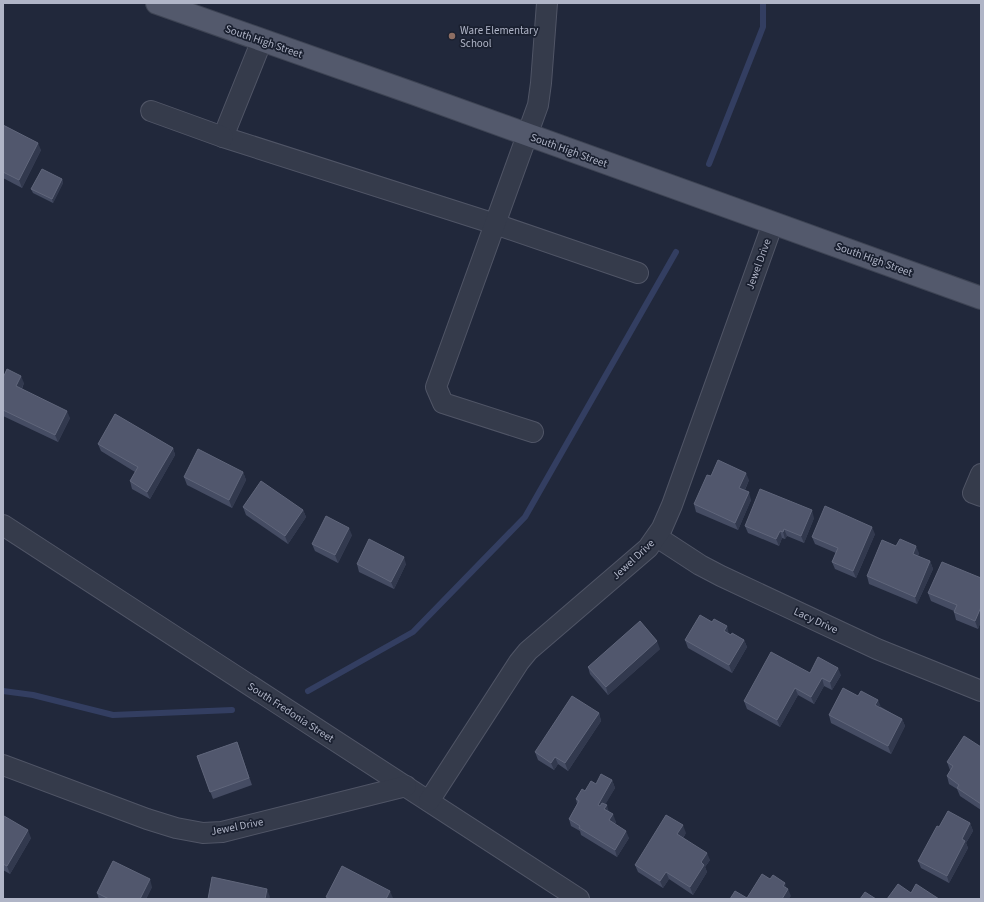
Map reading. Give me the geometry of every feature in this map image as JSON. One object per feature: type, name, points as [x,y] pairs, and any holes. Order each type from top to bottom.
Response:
[{"type":"main road","name":"South High Street","points":[[157,3],[981,298]]},
{"type":"street","points":[[533,432],[443,403],[436,387],[538,105],[547,3]]},
{"type":"street","points":[[223,137],[262,40]]},
{"type":"street","points":[[151,111],[223,137],[494,224],[638,273]]},
{"type":"street","name":"Jewel Drive","points":[[429,801],[519,662],[528,652],[648,548],[657,537],[670,512],[773,223]]},
{"type":"street","points":[[981,474],[973,493],[981,496]]},
{"type":"street","name":"South Fredonia Street","points":[[3,525],[579,899]]},
{"type":"street","name":"Lacy Drive","points":[[657,537],[700,565],[721,576],[891,655],[981,692]]},
{"type":"street","name":"Jewel Drive","points":[[3,765],[147,819],[176,828],[203,832],[222,832],[406,786]]},
{"type":"building","points":[[3,125],[38,143],[19,180],[3,172]]},
{"type":"building","points":[[42,169],[62,179],[52,199],[31,189]]},
{"type":"building","points":[[7,369],[21,376],[16,386],[67,411],[55,435],[3,410],[3,378]]},
{"type":"building","points":[[115,414],[173,448],[147,492],[130,481],[138,467],[98,444]]},
{"type":"building","points":[[198,449],[243,472],[229,500],[184,477]]},
{"type":"building","points":[[718,460],[746,473],[739,488],[749,492],[735,523],[694,504],[707,475],[711,476]]},
{"type":"building","points":[[261,481],[303,510],[285,536],[243,507]]},
{"type":"building","points":[[760,489],[812,510],[801,536],[784,529],[783,532],[780,531],[776,539],[745,526]]},
{"type":"building","points":[[825,506],[872,527],[853,571],[832,562],[838,548],[812,537]]},
{"type":"building","points":[[326,516],[349,528],[335,555],[312,544]]},
{"type":"building","points":[[369,539],[404,557],[391,582],[357,564]]},
{"type":"building","points":[[900,539],[916,546],[913,554],[930,561],[915,597],[867,576],[882,540],[896,546]]},
{"type":"building","points":[[942,562],[981,578],[981,607],[975,621],[954,612],[957,605],[928,593]]},
{"type":"building","points":[[700,615],[712,622],[714,619],[727,626],[724,631],[731,635],[732,633],[744,640],[729,665],[685,640]]},
{"type":"building","points":[[640,621],[657,641],[606,687],[588,667]]},
{"type":"building","points":[[771,652],[810,673],[818,657],[838,668],[830,682],[822,678],[811,697],[795,688],[777,720],[744,701]]},
{"type":"building","points":[[843,688],[858,696],[861,691],[878,700],[875,705],[902,719],[888,746],[829,715]]},
{"type":"building","points":[[572,696],[599,713],[565,763],[555,757],[551,763],[535,752]]},
{"type":"building","points":[[964,736],[981,747],[981,804],[957,788],[959,785],[947,776],[953,766],[947,762]]},
{"type":"building","points":[[237,742],[249,778],[210,792],[197,756]]},
{"type":"building","points":[[601,774],[612,780],[598,805],[600,806],[602,803],[607,805],[604,809],[613,814],[609,820],[626,831],[615,850],[579,828],[580,826],[569,819],[579,801],[576,799],[582,789],[585,791],[591,781],[596,784]]},
{"type":"building","points":[[948,811],[970,823],[962,839],[965,841],[947,876],[918,861],[937,826],[939,827]]},
{"type":"building","points":[[666,815],[683,825],[677,834],[707,853],[701,862],[704,865],[690,887],[666,872],[660,881],[635,865]]},
{"type":"building","points":[[4,816],[28,830],[7,866],[3,864]]},
{"type":"building","points":[[113,861],[150,879],[140,899],[109,899],[97,893]]},
{"type":"building","points":[[342,866],[390,891],[386,899],[330,899],[326,897]]},
{"type":"building","points":[[762,874],[770,879],[773,875],[785,883],[783,886],[788,889],[782,899],[730,899],[735,891],[747,898]]},
{"type":"building","points":[[212,877],[267,889],[265,899],[208,899]]},
{"type":"building","points":[[898,884],[911,893],[916,884],[939,899],[887,899]]},
{"type":"building","points":[[865,892],[876,899],[860,899]]},
{"type":"waterway","points":[[709,164],[763,27],[763,3]]},
{"type":"waterway","points":[[308,691],[413,632],[525,517],[676,252]]},
{"type":"waterway","points":[[3,691],[33,695],[113,715],[232,710]]},
{"type":"place","name":"Ware Elementary School","points":[[452,36]]}]
